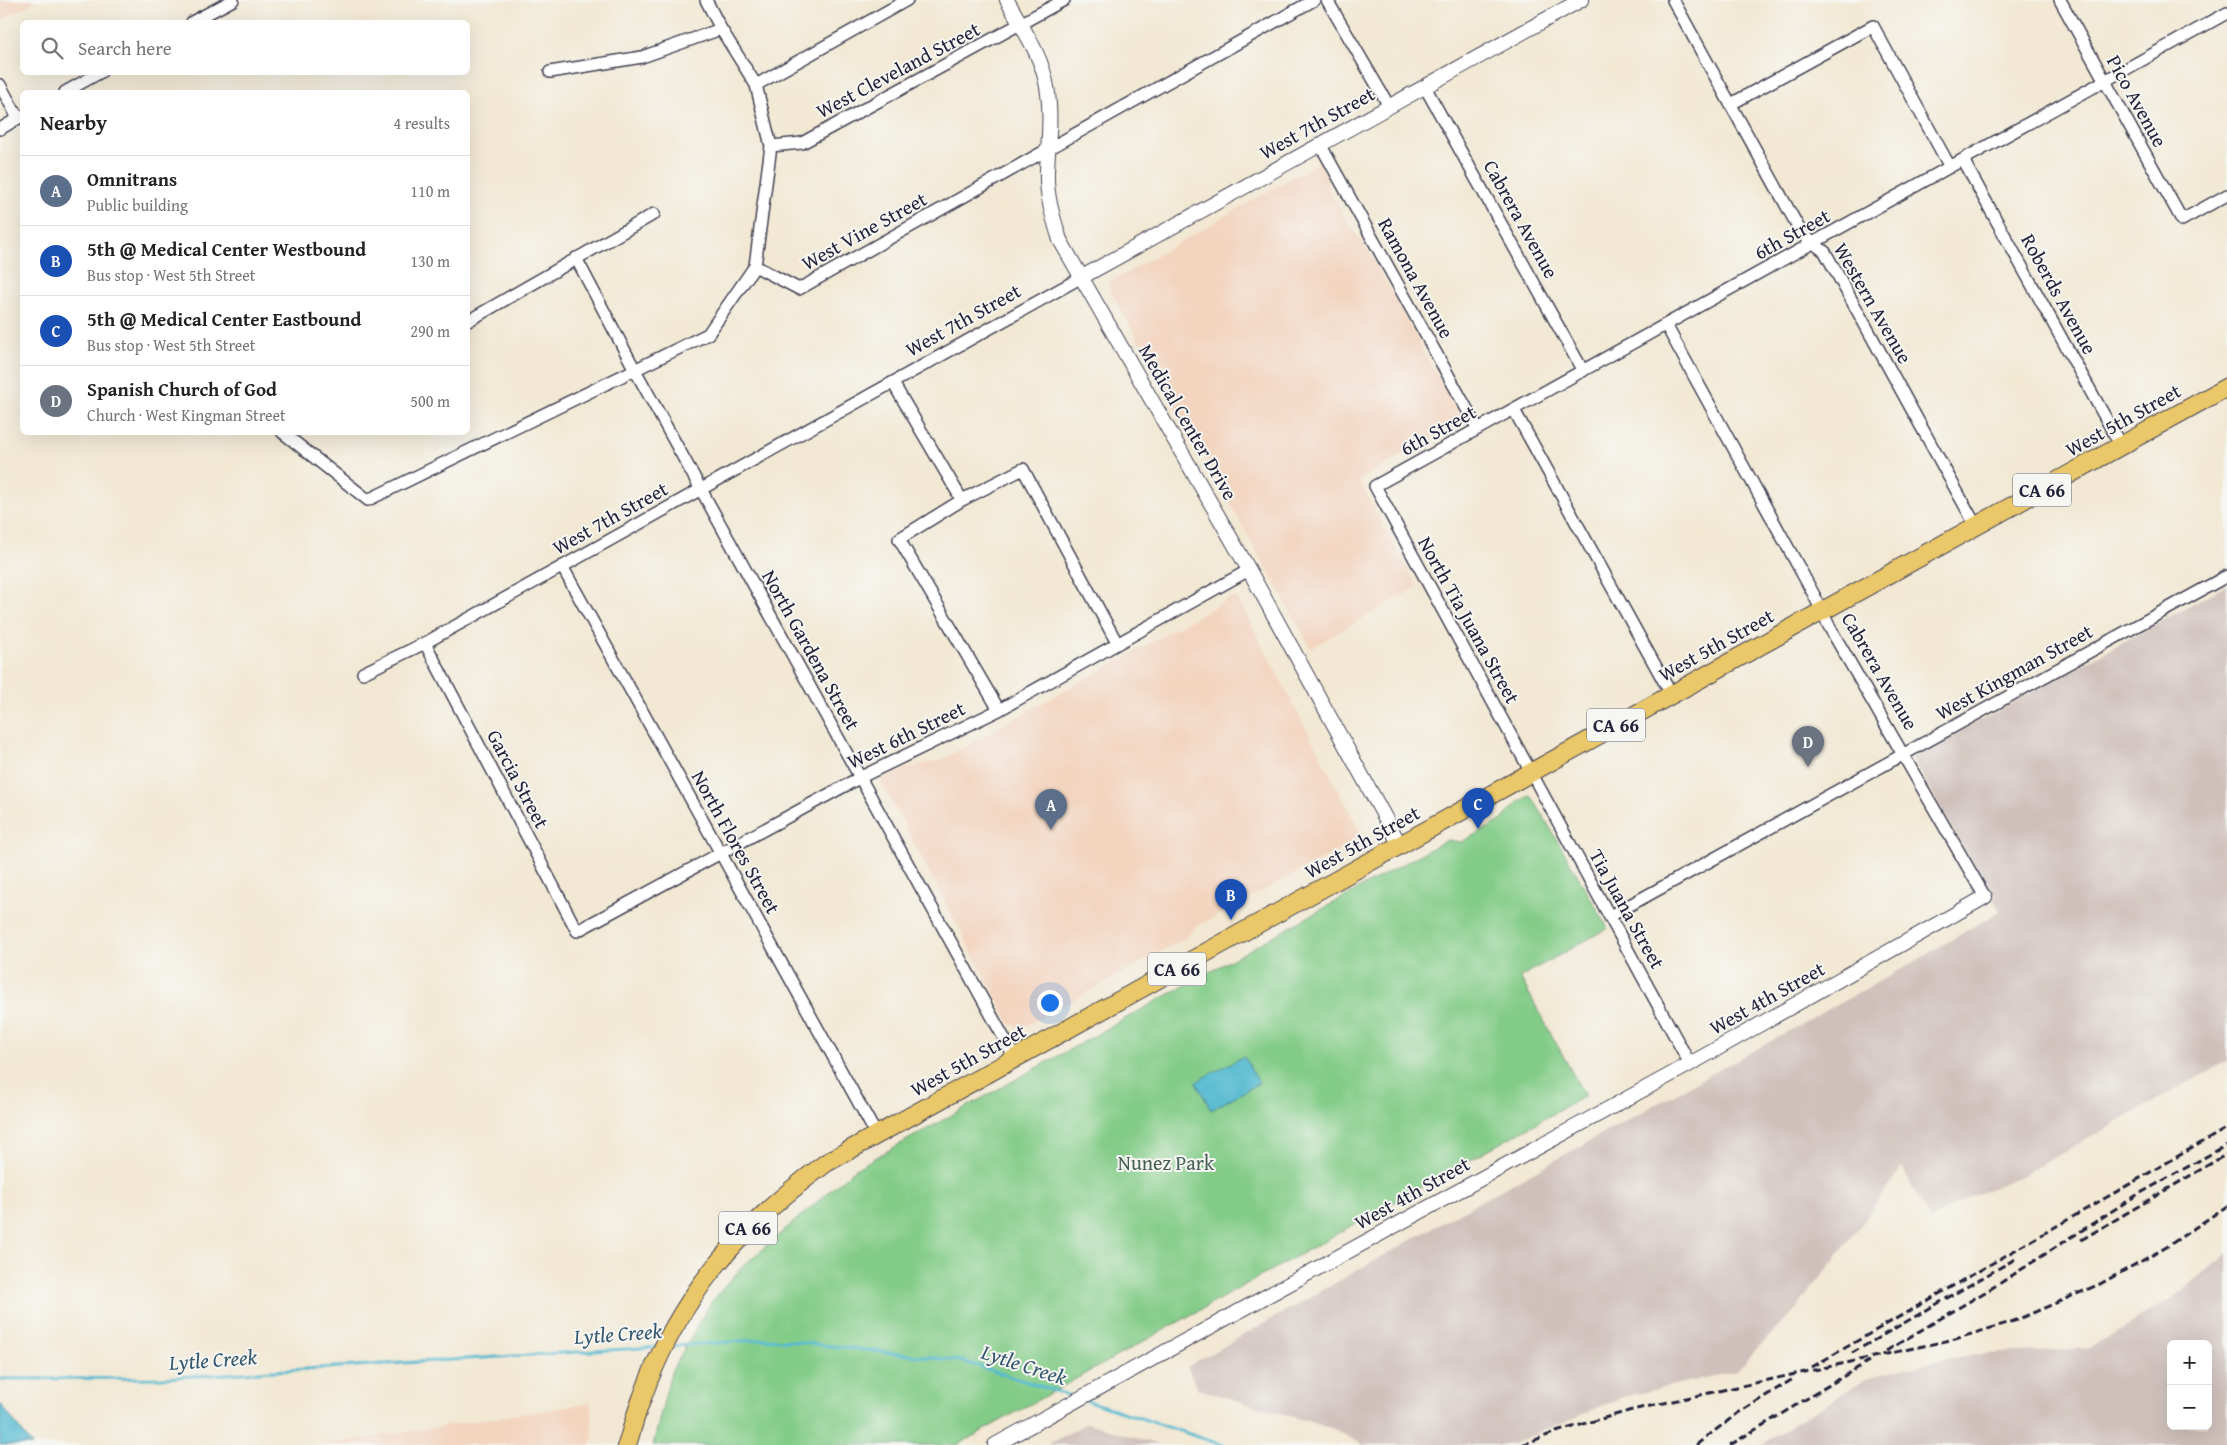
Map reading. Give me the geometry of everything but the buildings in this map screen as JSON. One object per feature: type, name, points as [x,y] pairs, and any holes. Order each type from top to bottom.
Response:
[{"type":"main road","name":"West 5th Street","points":[[627,1445],[641,1398],[661,1352],[686,1308],[710,1273],[738,1238],[764,1213],[826,1163],[2227,387]]},
{"type":"street","points":[[196,20],[233,0]]},
{"type":"street","points":[[286,435],[368,500],[708,334],[754,266],[771,146],[756,85],[721,29],[706,0]]},
{"type":"street","points":[[756,85],[907,0]]},
{"type":"street","name":"Medical Center Drive","points":[[1007,0],[1040,58],[1047,86],[1050,112],[1047,174],[1051,213],[1060,240],[1249,570],[1400,845]]},
{"type":"street","name":"West Cleveland Street","points":[[771,146],[802,143],[1064,0]]},
{"type":"street","name":"West Vine Street","points":[[754,266],[799,289],[1314,0]]},
{"type":"street","points":[[1327,0],[1388,106]]},
{"type":"street","name":"West 7th Street","points":[[363,672],[425,644],[563,568],[1082,276],[1581,0]]},
{"type":"street","name":"Western Avenue","points":[[1673,0],[1802,234],[1825,252],[1976,526]]},
{"type":"street","name":"Pico Avenue","points":[[2060,0],[2182,220],[2227,195]]},
{"type":"street","name":"6th Street","points":[[1375,486],[2227,13]]},
{"type":"street","points":[[1730,104],[1873,26],[1950,167]]},
{"type":"street","points":[[550,72],[642,57],[721,29]]},
{"type":"street","points":[[69,90],[96,75]]},
{"type":"street","points":[[0,85],[20,117],[0,129]]},
{"type":"street","name":"Cabrera Avenue","points":[[1424,87],[1583,371]]},
{"type":"street","name":"Ramona Avenue","points":[[1320,144],[1478,429]]},
{"type":"street","name":"Roberds Avenue","points":[[1963,160],[2121,446]]},
{"type":"street","points":[[470,320],[654,214]]},
{"type":"street","name":"North Gardena Street","points":[[576,258],[635,370],[1015,1058]]},
{"type":"street","name":"Cabrera Avenue","points":[[1666,325],[1823,611],[1830,628],[1985,897],[1848,975]]},
{"type":"street","points":[[893,383],[962,500]]},
{"type":"street","points":[[1514,410],[1671,694]]},
{"type":"street","points":[[1000,710],[899,539],[962,500],[1023,469],[1117,643]]},
{"type":"street","name":"North Tia Juana Street","points":[[1375,486],[1531,772]]},
{"type":"street","name":"North Flores Street","points":[[563,568],[876,1134]]},
{"type":"street","name":"West 6th Street","points":[[577,931],[861,777],[1000,710],[1249,570]]},
{"type":"street","name":"West Kingman Street","points":[[1610,916],[2227,576]]},
{"type":"street","name":"Garcia Street","points":[[425,644],[577,931]]},
{"type":"street","name":"Tia Juana Street","points":[[1531,772],[1690,1064]]},
{"type":"street","name":"West 4th Street","points":[[995,1445],[1690,1064],[1848,975]]},
{"type":"shaded area","points":[[0,0],[38,0],[0,21]]},
{"type":"shaded area","points":[[1319,162],[1327,176],[1327,186],[1346,220],[1367,248],[1462,421],[1359,480],[1418,587],[1311,648],[1111,292],[1109,283]]},
{"type":"shaded area","points":[[2227,585],[2227,1061],[2023,1175],[1959,1202],[1930,1220],[1902,1167],[1860,1226],[1797,1308],[1736,1371],[1623,1397],[1510,1445],[1363,1445],[1334,1429],[1198,1389],[1187,1367],[1450,1218],[1907,966],[2000,911],[1912,758]]},
{"type":"shaded area","points":[[1232,597],[1238,599],[1363,837],[1196,927],[1183,940],[1022,1028],[1011,1025],[880,780],[907,768],[941,760]]},
{"type":"shaded area","points":[[2227,1254],[2227,1445],[1760,1445],[1870,1377],[1964,1355],[2090,1348],[2177,1295]]},
{"type":"shaded area","points":[[591,1403],[593,1437],[591,1445],[320,1445]]},
{"type":"shaded area","points":[[1087,1423],[1159,1445],[1047,1445]]},
{"type":"green space","name":"Nunez Park","points":[[1531,795],[1608,928],[1520,977],[1585,1096],[957,1445],[653,1445],[671,1372],[711,1302],[744,1265],[855,1169],[1447,840],[1461,842],[1501,821],[1518,802]]},
{"type":"water","points":[[1244,1056],[1259,1083],[1211,1110],[1196,1082]]},
{"type":"water","points":[[0,1403],[32,1445],[0,1445]]},
{"type":"waterway","name":"Lytle Creek","points":[[672,1346],[770,1339],[962,1361],[1074,1397]]},
{"type":"waterway","name":"Lytle Creek","points":[[0,1379],[162,1378],[658,1347]]},
{"type":"waterway","name":"Lytle Creek","points":[[1085,1400],[1223,1445]]},
{"type":"railway","points":[[1812,1367],[2227,1128]]},
{"type":"railway","points":[[1886,1351],[2002,1282],[2137,1195],[2227,1145]]},
{"type":"railway","points":[[2081,1240],[2227,1154]]},
{"type":"railway","points":[[1522,1445],[1556,1432],[1632,1410],[1955,1339],[2014,1321],[2100,1284],[2165,1248],[2227,1206]]},
{"type":"railway","points":[[1852,1353],[2015,1259]]},
{"type":"railway","points":[[1730,1445],[1869,1361]]},
{"type":"railway","points":[[1696,1445],[1738,1413],[1793,1379]]},
{"type":"place","name":"Spanish Church of God","points":[[1808,767]]},
{"type":"place","name":"5th @ Medical Center Eastbound","points":[[1478,829]]},
{"type":"place","name":"Omnitrans","points":[[1051,830]]},
{"type":"place","name":"5th @ Medical Center Westbound","points":[[1231,920]]}]
